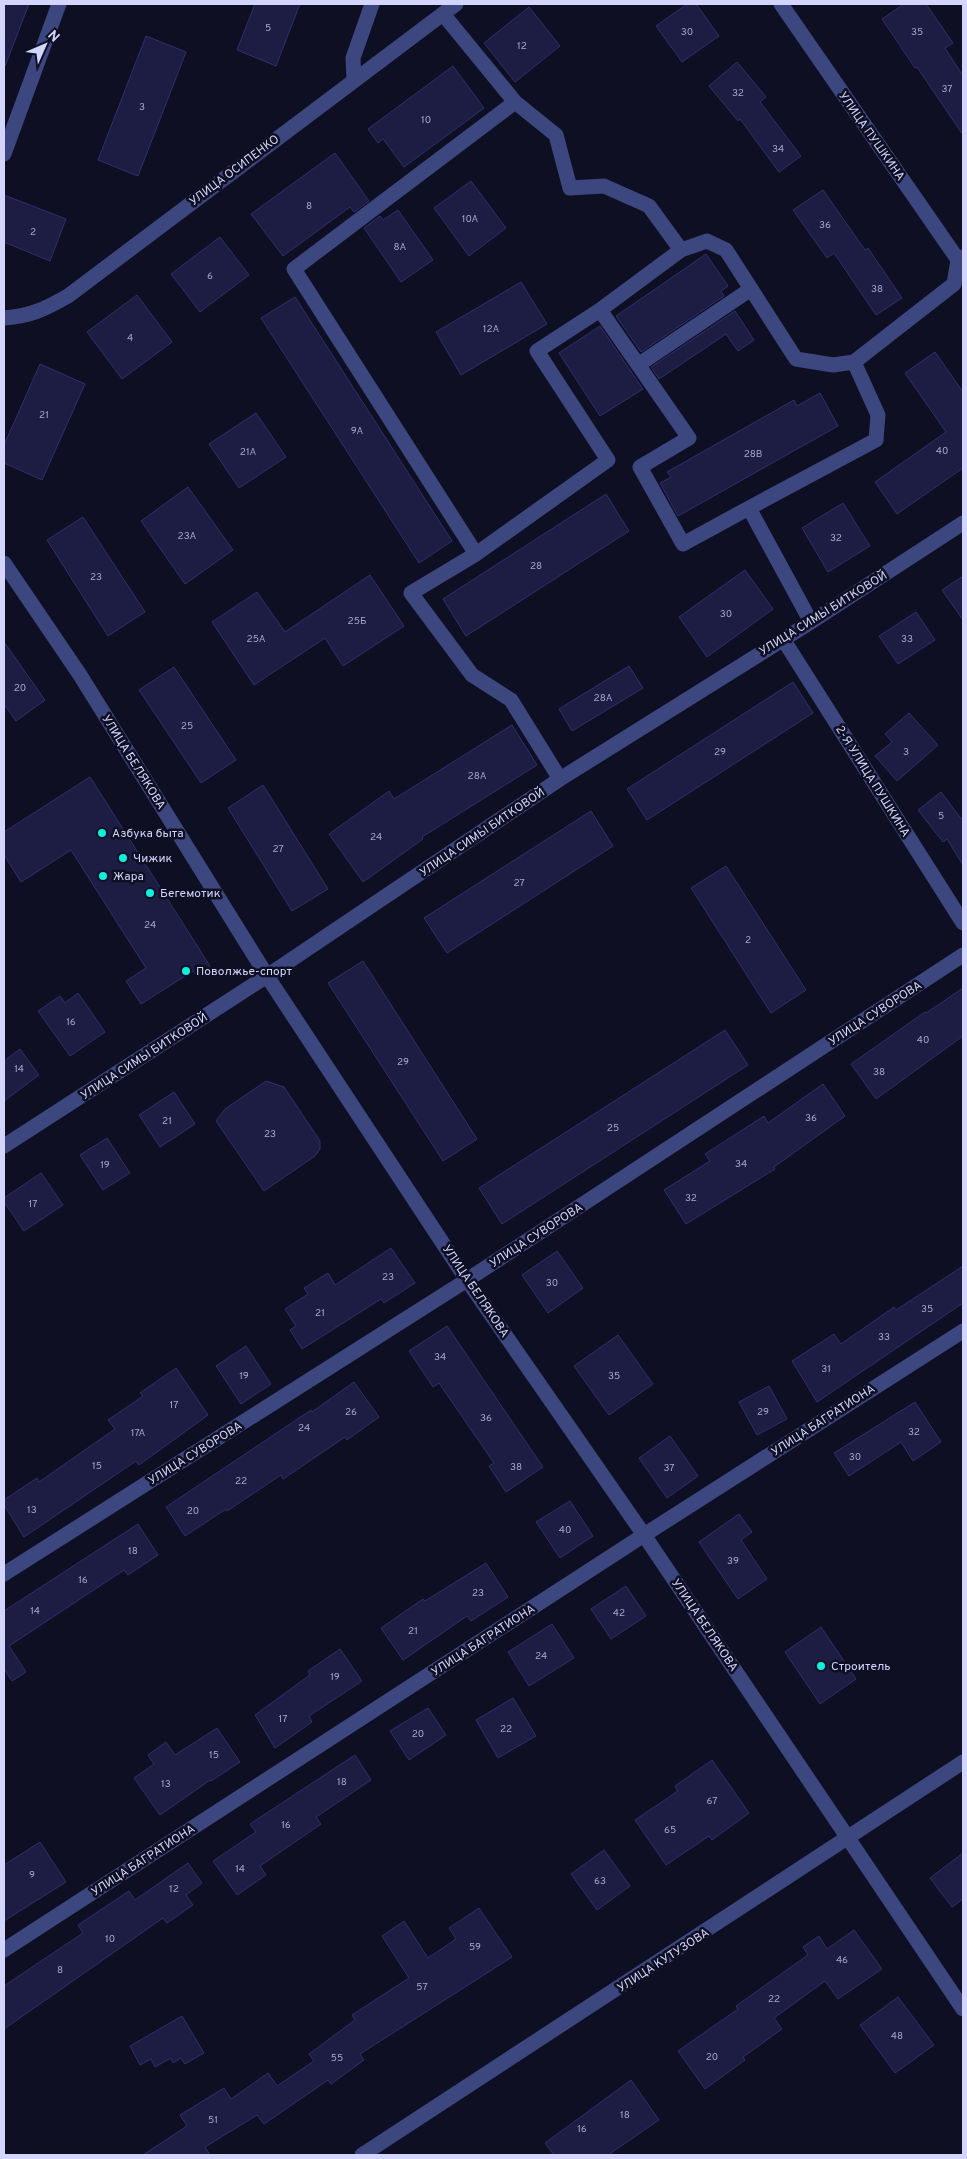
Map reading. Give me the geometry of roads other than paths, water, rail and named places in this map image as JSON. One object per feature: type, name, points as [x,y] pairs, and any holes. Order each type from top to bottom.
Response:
[{"type":"street","points":[[4,154],[59,4]]},
{"type":"street","points":[[354,80],[353,58],[372,4]]},
{"type":"street","name":"УЛИЦА ОСИПЕНКО","points":[[4,318],[24,317],[44,310],[68,296],[456,4]]},
{"type":"street","name":"УЛИЦА ПУШКИНА","points":[[781,4],[962,261]]},
{"type":"street","points":[[442,14],[515,102],[556,135],[570,188],[604,186],[649,206],[681,250]]},
{"type":"street","points":[[476,554],[294,269],[515,102]]},
{"type":"street","points":[[560,779],[511,700],[472,675],[411,593],[476,554],[608,460],[537,351],[600,310],[681,250],[707,241],[726,250],[796,359],[833,365],[854,362],[954,284],[962,261]]},
{"type":"street","points":[[638,365],[751,289]]},
{"type":"street","points":[[600,310],[688,438],[640,467],[683,544],[876,440],[878,415],[854,362]]},
{"type":"street","points":[[749,508],[811,622]]},
{"type":"street","name":"УЛИЦА СИМЫ БИТКОВОЙ","points":[[4,1146],[267,976],[560,779],[811,622],[963,523]]},
{"type":"street","name":"УЛИЦА БЕЛЯКОВА","points":[[4,563],[80,675],[267,976],[467,1280],[644,1535],[963,2009]]},
{"type":"street","name":"2-Я УЛИЦА ПУШКИНА","points":[[783,639],[963,923]]},
{"type":"street","name":"УЛИЦА СУВОРОВА","points":[[4,1574],[467,1280],[963,955]]},
{"type":"street","name":"УЛИЦА БАГРАТИОНА","points":[[4,1950],[644,1535],[963,1331]]},
{"type":"street","name":"УЛИЦА КУТУЗОВА","points":[[362,2155],[849,1839],[963,1762]]},
{"type":"place","name":"Азбука быта","points":[[102,833]]},
{"type":"place","name":"Чижик","points":[[123,858]]},
{"type":"place","name":"Жара","points":[[103,876]]},
{"type":"place","name":"Бегемотик","points":[[150,893]]},
{"type":"place","name":"Поволжье-спорт","points":[[186,971]]},
{"type":"place","name":"Строитель","points":[[821,1666]]}]
